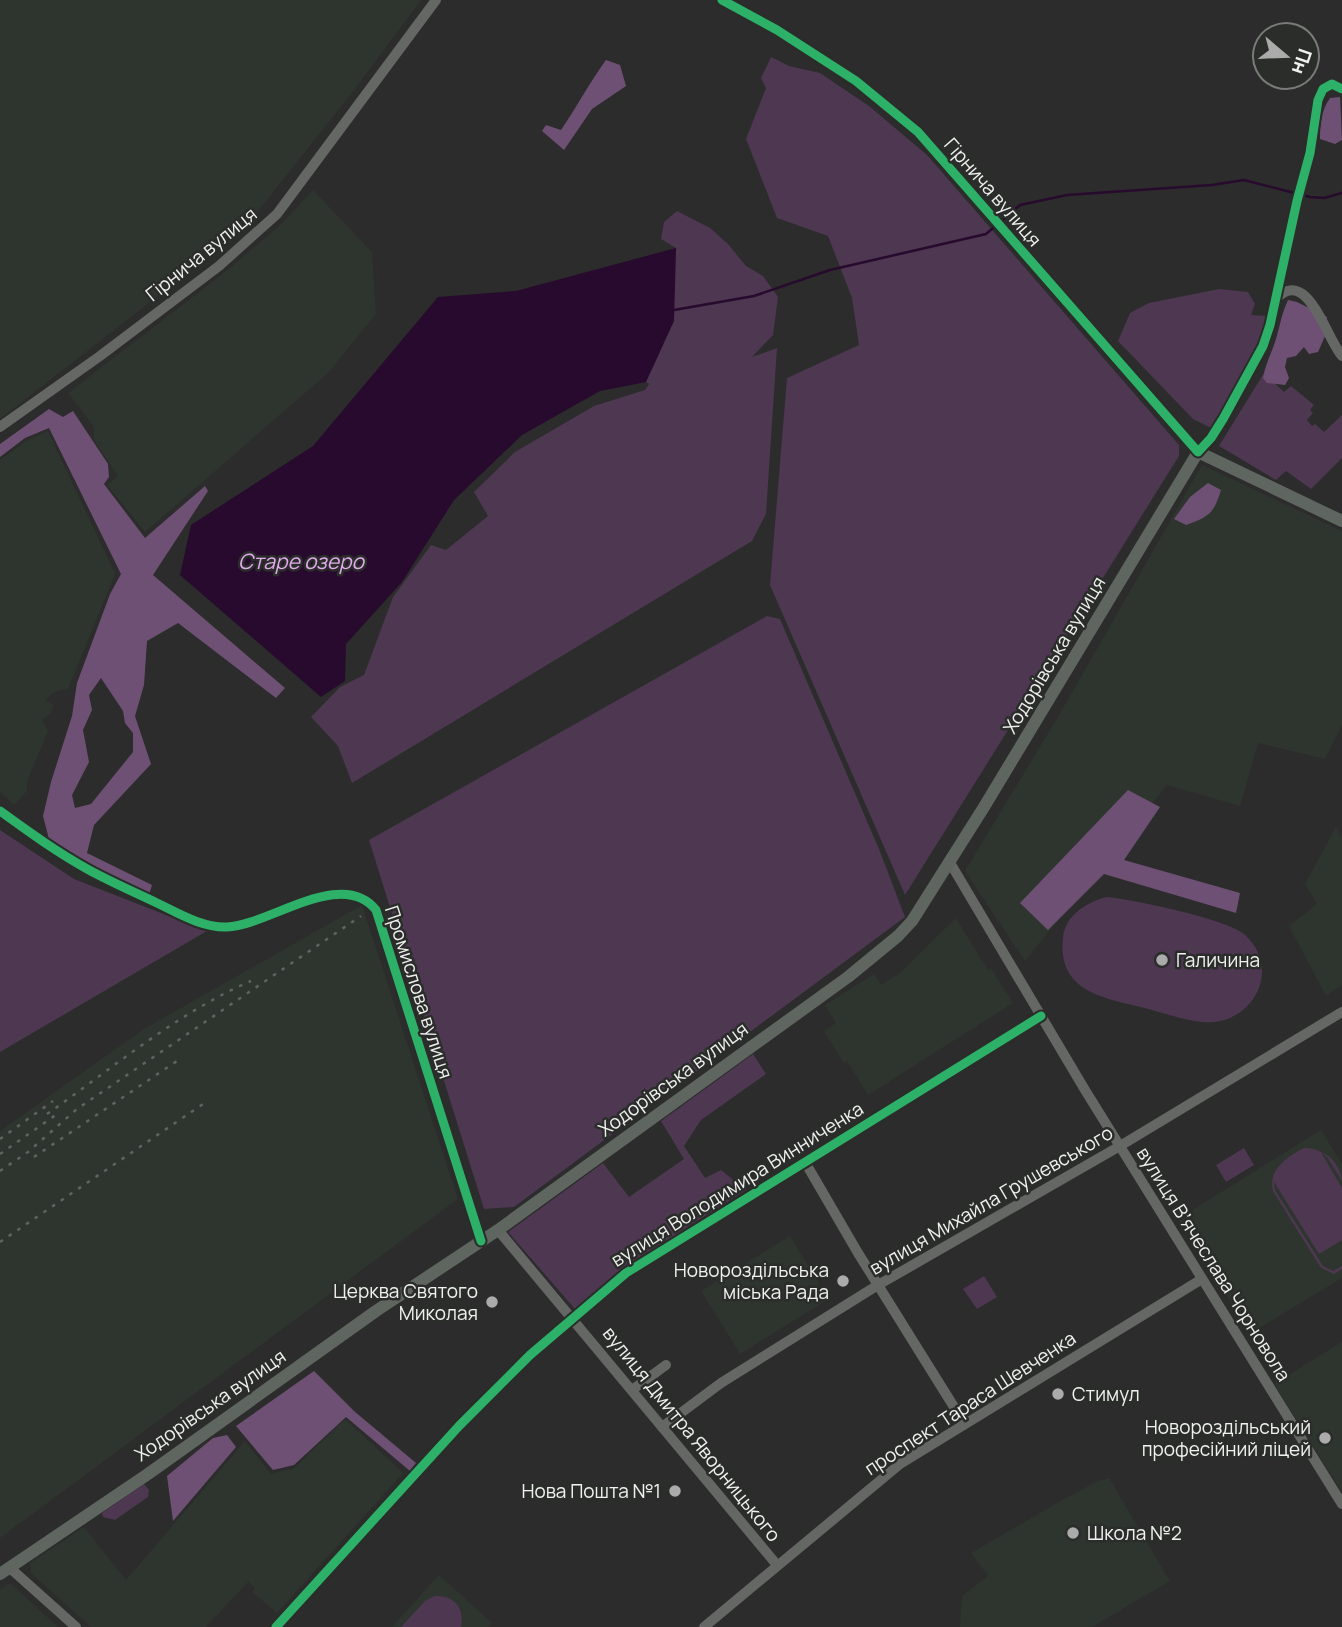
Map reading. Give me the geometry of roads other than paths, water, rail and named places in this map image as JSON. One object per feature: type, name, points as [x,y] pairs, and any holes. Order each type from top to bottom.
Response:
[{"type":"main road","points":[[1198,452],[1342,521]]},
{"type":"main road","name":"Ходорівська вулиця","points":[[5,1571],[148,1474],[376,1311],[498,1230],[868,961],[912,921],[1198,452]]},
{"type":"street","name":"Гірнича вулиця","points":[[0,427],[219,266],[277,214],[436,0]]},
{"type":"street","name":"Гірнича вулиця","points":[[722,0],[777,30],[856,81],[918,132],[1198,452]]},
{"type":"street","points":[[1198,452],[1211,438],[1252,369],[1270,324],[1310,153],[1318,100],[1323,89],[1332,84],[1342,89]]},
{"type":"street","points":[[1274,300],[1282,292],[1292,290],[1303,294],[1313,303],[1330,339],[1342,356]]},
{"type":"street","name":"Промислова вулиця","points":[[0,811],[88,869],[198,922],[226,927],[257,920],[316,898],[347,894],[368,899],[376,910],[481,1241]]},
{"type":"street","name":"вулиця Вʼячеслава Чорновола","points":[[949,861],[1120,1146],[1342,1504]]},
{"type":"street","name":"вулиця Михайла Грушевського","points":[[662,1427],[721,1383],[878,1285],[1120,1146],[1342,1012]]},
{"type":"street","name":"вулиця Володимира Винниченка","points":[[276,1627],[459,1426],[530,1355],[626,1273],[1041,1016]]},
{"type":"street","points":[[805,1161],[964,1423]]},
{"type":"street","name":"вулиця Дмитра Яворницького","points":[[498,1230],[777,1565]]},
{"type":"street","name":"проспект Тараса Шевченка","points":[[704,1627],[882,1478],[964,1423],[1202,1279]]},
{"type":"street","points":[[632,1390],[666,1364]]},
{"type":"street","points":[[5,1571],[76,1627]]},
{"type":"water","name":"Старе озеро","points":[[676,248],[674,321],[646,382],[600,391],[522,435],[454,500],[402,582],[346,644],[345,681],[321,697],[180,575],[191,525],[313,446],[438,297],[516,291]]},
{"type":"waterway","points":[[674,310],[754,296],[830,270],[986,234],[1020,205],[1067,195],[1212,185],[1244,180],[1310,197],[1324,198],[1342,193]]},
{"type":"railway","points":[[0,1171],[28,1152],[77,1109],[361,916]]},
{"type":"railway","points":[[47,1114],[171,1025],[251,981]]},
{"type":"railway","points":[[34,1157],[177,1061]]},
{"type":"railway","points":[[0,1139],[53,1101]]},
{"type":"railway","points":[[0,1242],[203,1104]]},
{"type":"railway","points":[[0,1154],[60,1112]]},
{"type":"place","name":"Галичина","points":[[1162,960]]},
{"type":"place","name":"Новороздільська міська Рада","points":[[843,1281]]},
{"type":"place","name":"Церква Святого Миколая","points":[[492,1302]]},
{"type":"place","name":"Стимул","points":[[1058,1394]]},
{"type":"place","name":"Новороздільський професійний ліцей","points":[[1325,1438]]},
{"type":"place","name":"Нова Пошта №1","points":[[675,1491]]},
{"type":"place","name":"Школа №2","points":[[1073,1533]]}]
